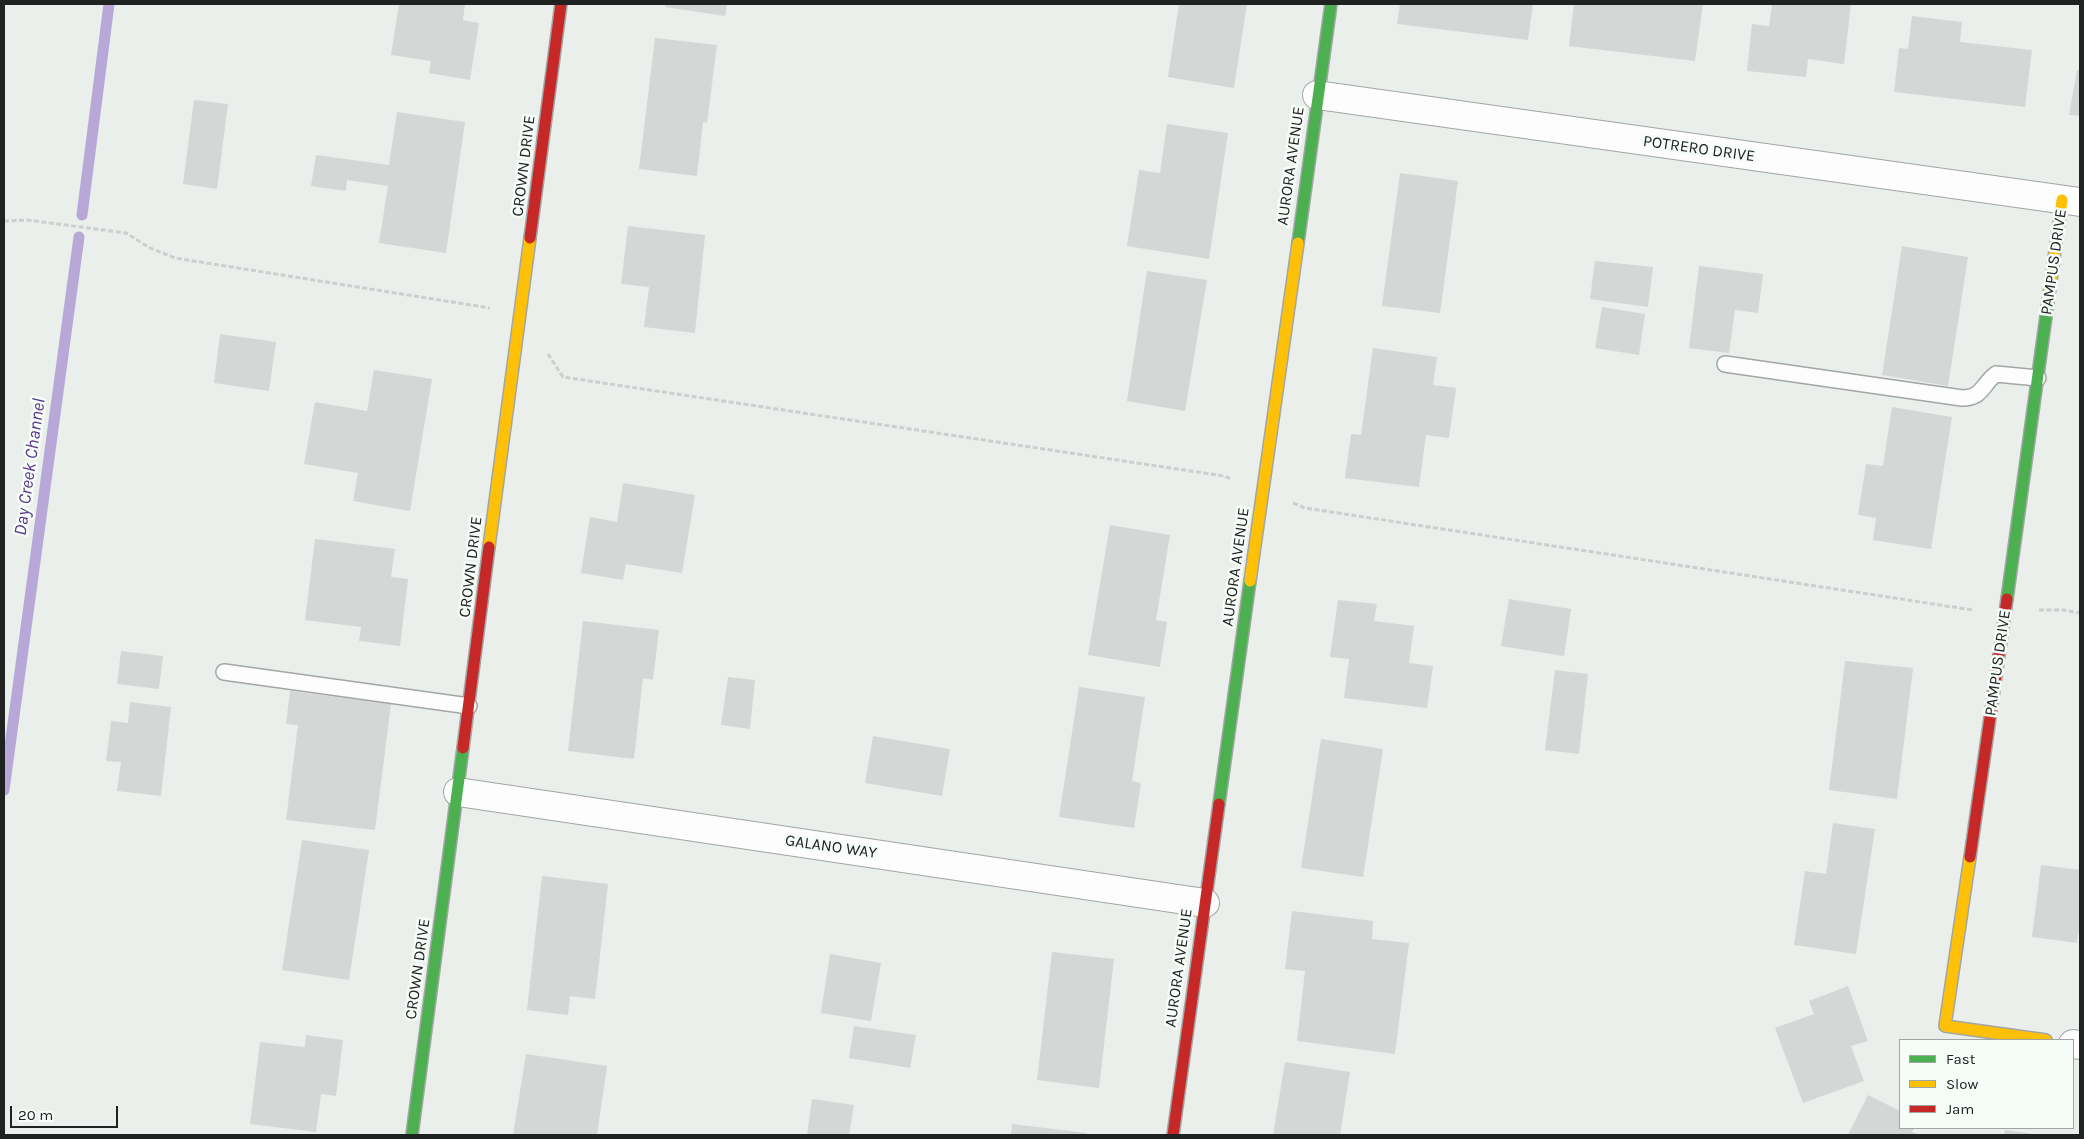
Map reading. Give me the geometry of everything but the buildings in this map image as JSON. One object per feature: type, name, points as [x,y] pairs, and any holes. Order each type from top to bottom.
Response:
[{"type":"street","name":"CROWN DRIVE","points":[[412,1135],[561,4]]},
{"type":"street","name":"AURORA AVENUE","points":[[1173,1135],[1330,4]]},
{"type":"street","name":"POTRERO DRIVE","points":[[1317,95],[2071,201]]},
{"type":"street","name":"PAMPUS DRIVE","points":[[2039,1039],[1945,1026],[2038,378],[2071,201]]},
{"type":"street","name":"GALANO WAY","points":[[458,792],[1204,903]]},
{"type":"lane","points":[[1725,364],[1962,398],[1972,398],[1996,374],[2038,378]]},
{"type":"lane","points":[[224,672],[469,706]]},
{"type":"path","points":[[4,221],[28,220],[126,234],[150,248],[175,258],[521,312],[563,377],[1224,476],[1305,508],[1965,610],[2063,610],[2080,613]]},
{"type":"waterway","name":"Day Creek Channel","points":[[82,215],[109,4]]},
{"type":"waterway","name":"Day Creek Channel","points":[[4,790],[79,237]]},
{"type":"traffic: fast","points":[[1298,243],[1331,4]]},
{"type":"traffic: fast","points":[[2007,599],[2048,302]]},
{"type":"traffic: fast","points":[[1219,804],[1250,581]]},
{"type":"traffic: fast","points":[[412,1135],[463,748]]},
{"type":"traffic: slow","points":[[2048,302],[2062,200]]},
{"type":"traffic: slow","points":[[489,547],[530,238]]},
{"type":"traffic: slow","points":[[1250,581],[1298,243]]},
{"type":"traffic: slow","points":[[1970,857],[1945,1026],[2039,1039]]},
{"type":"traffic: jam","points":[[530,238],[561,4]]},
{"type":"traffic: jam","points":[[463,748],[489,547]]},
{"type":"traffic: jam","points":[[1970,857],[2007,599]]},
{"type":"traffic: jam","points":[[1173,1135],[1219,804]]}]
